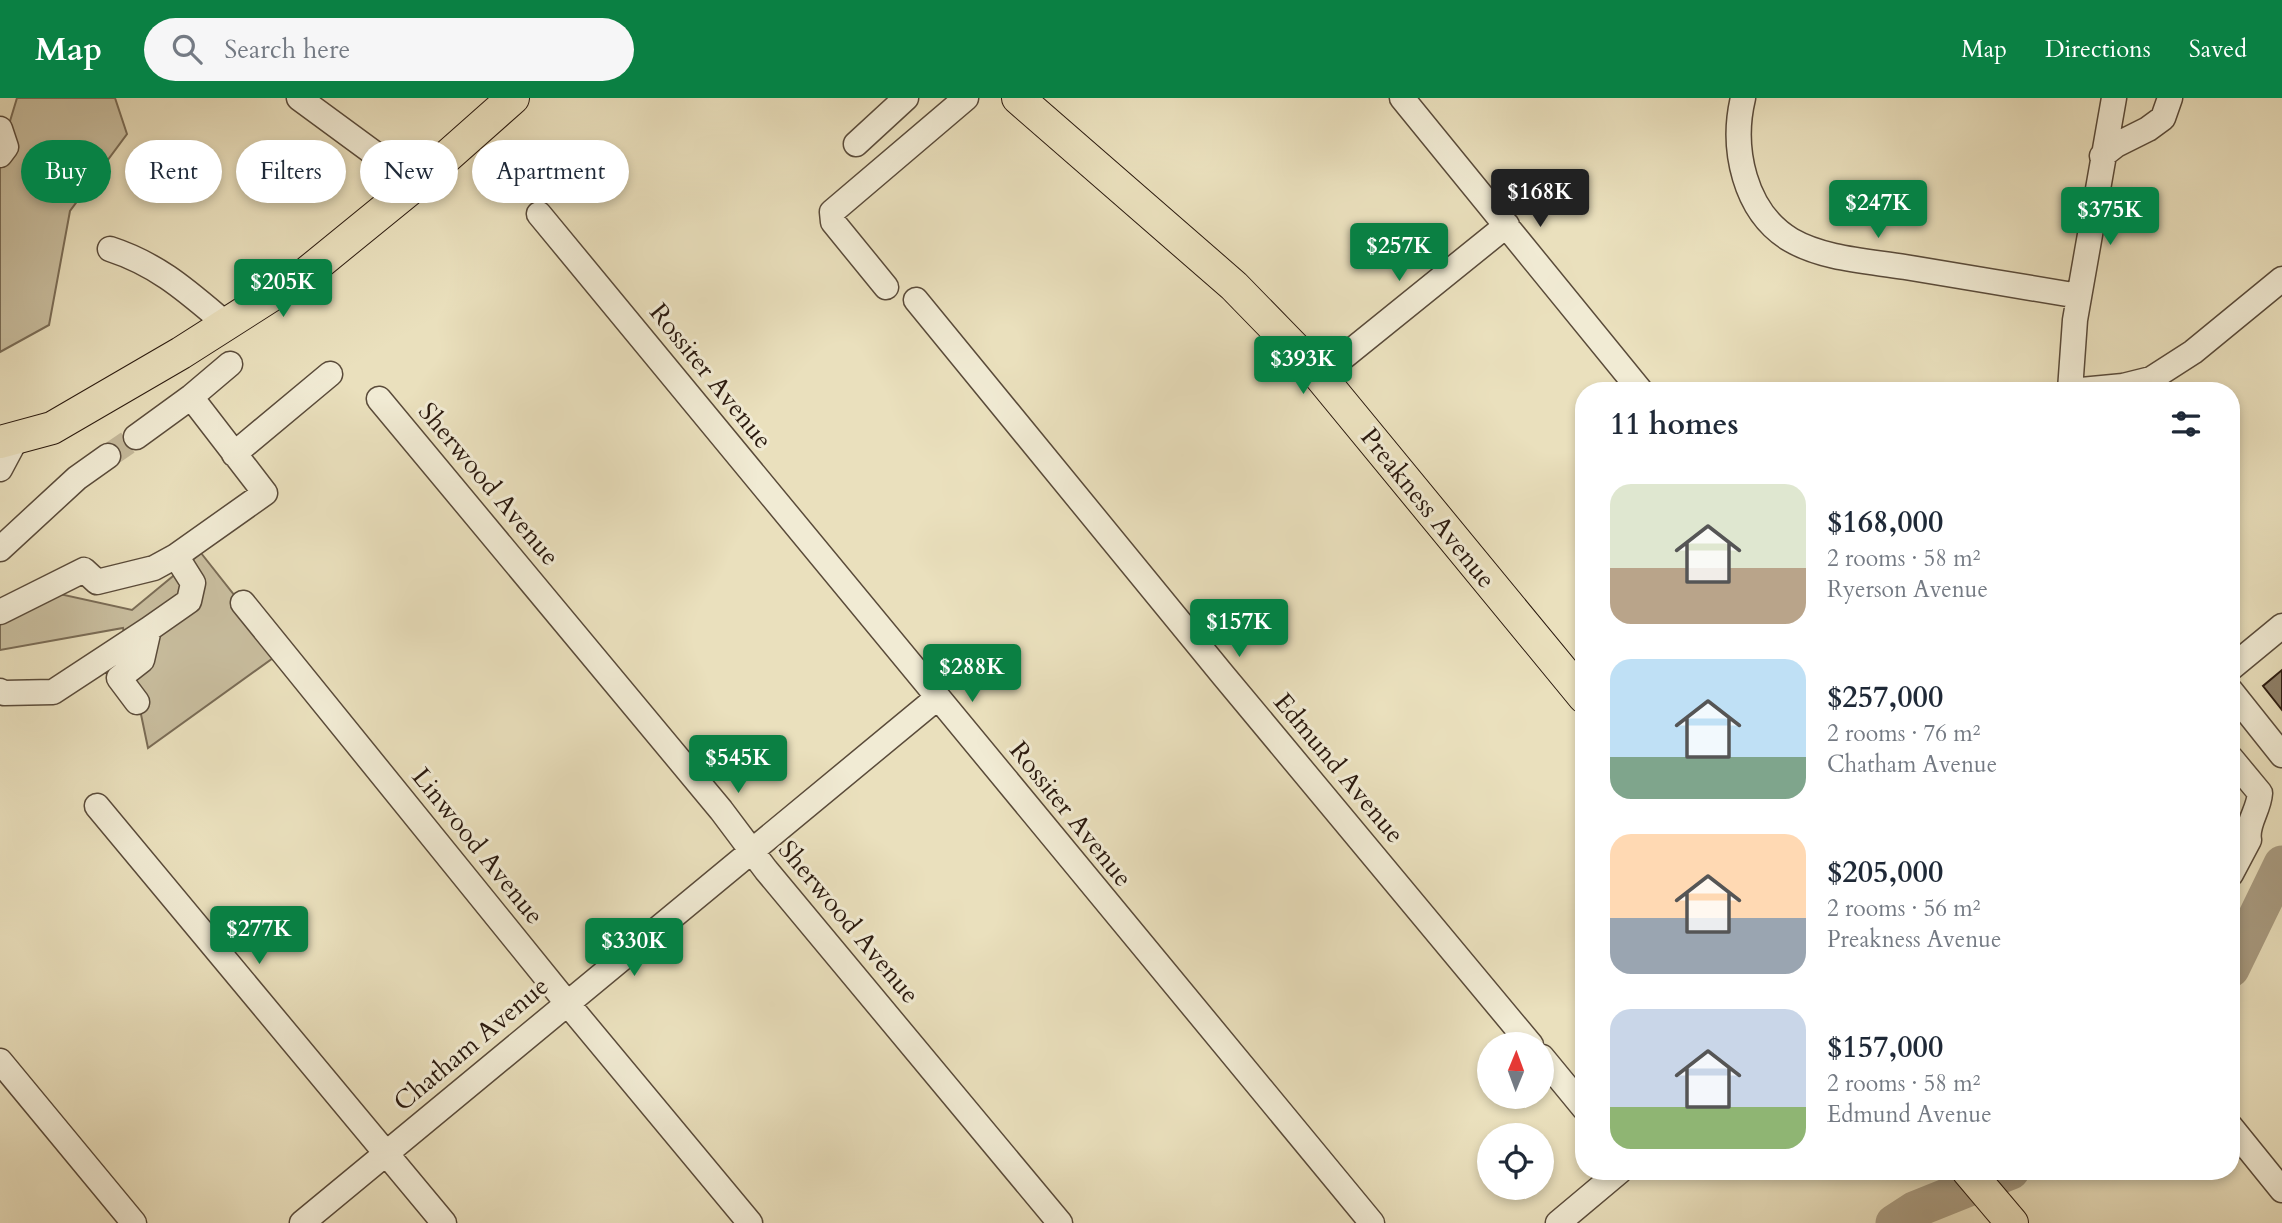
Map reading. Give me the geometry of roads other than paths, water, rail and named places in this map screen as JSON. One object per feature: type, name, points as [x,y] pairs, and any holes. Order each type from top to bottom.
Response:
[{"type":"main road","points":[[458,147],[513,98]]},
{"type":"main road","name":"Preakness Avenue","points":[[1018,98],[1234,286],[1320,376],[1575,686]]},
{"type":"main road","points":[[8,440],[52,428],[226,324],[307,272],[392,203]]},
{"type":"main road","points":[[1976,1180],[2004,1214]]},
{"type":"street","points":[[299,98],[360,143]]},
{"type":"street","points":[[856,144],[906,98]]},
{"type":"street","points":[[886,287],[833,222],[832,212],[965,98]]},
{"type":"street","points":[[1743,98],[1738,120],[1738,148],[1745,177],[1760,209],[1770,222],[1791,240],[1846,258],[2078,296]]},
{"type":"street","points":[[2071,382],[2078,296],[2114,98]]},
{"type":"street","points":[[2102,156],[2163,118],[2170,98]]},
{"type":"street","points":[[1406,100],[1634,382]]},
{"type":"street","points":[[0,130],[6,147],[0,155]]},
{"type":"street","name":"Rossiter Avenue","points":[[539,214],[1372,1223]]},
{"type":"street","points":[[1320,376],[1507,225]]},
{"type":"street","points":[[110,249],[155,267],[226,324]]},
{"type":"street","points":[[2139,382],[2151,379],[2193,352],[2282,279]]},
{"type":"street","name":"Edmund Avenue","points":[[916,300],[1223,676],[1520,1032]]},
{"type":"street","points":[[136,437],[191,397],[230,364]]},
{"type":"street","points":[[234,454],[330,374]]},
{"type":"street","points":[[0,612],[84,570],[97,582],[154,568],[176,556],[265,493],[191,397]]},
{"type":"street","name":"Sherwood Avenue","points":[[379,399],[1060,1223]]},
{"type":"street","points":[[0,469],[8,440]]},
{"type":"street","points":[[0,549],[49,502],[108,456]]},
{"type":"street","points":[[0,691],[53,692],[189,601],[193,583],[176,556]]},
{"type":"street","name":"Linwood Avenue","points":[[243,603],[567,1003],[750,1223]]},
{"type":"street","points":[[2240,661],[2282,626]]},
{"type":"street","points":[[137,702],[119,678],[142,660],[149,629]]},
{"type":"street","name":"Chatham Avenue","points":[[302,1223],[937,698]]},
{"type":"street","points":[[2240,702],[2282,755]]},
{"type":"street","points":[[2240,769],[2260,793],[2259,807],[2248,835],[2249,840],[2240,857]]},
{"type":"street","points":[[97,806],[444,1223]]},
{"type":"street","points":[[0,1061],[134,1223]]},
{"type":"street","points":[[1554,1072],[1575,1097]]},
{"type":"street","points":[[2240,1138],[2282,1190]]},
{"type":"street","points":[[1558,1223],[1609,1180]]},
{"type":"waterway","points":[[2240,950],[2282,864]]},
{"type":"waterway","points":[[1894,1223],[1914,1210],[1989,1180]]},
{"type":"tunnel","points":[[108,456],[136,437]]}]
